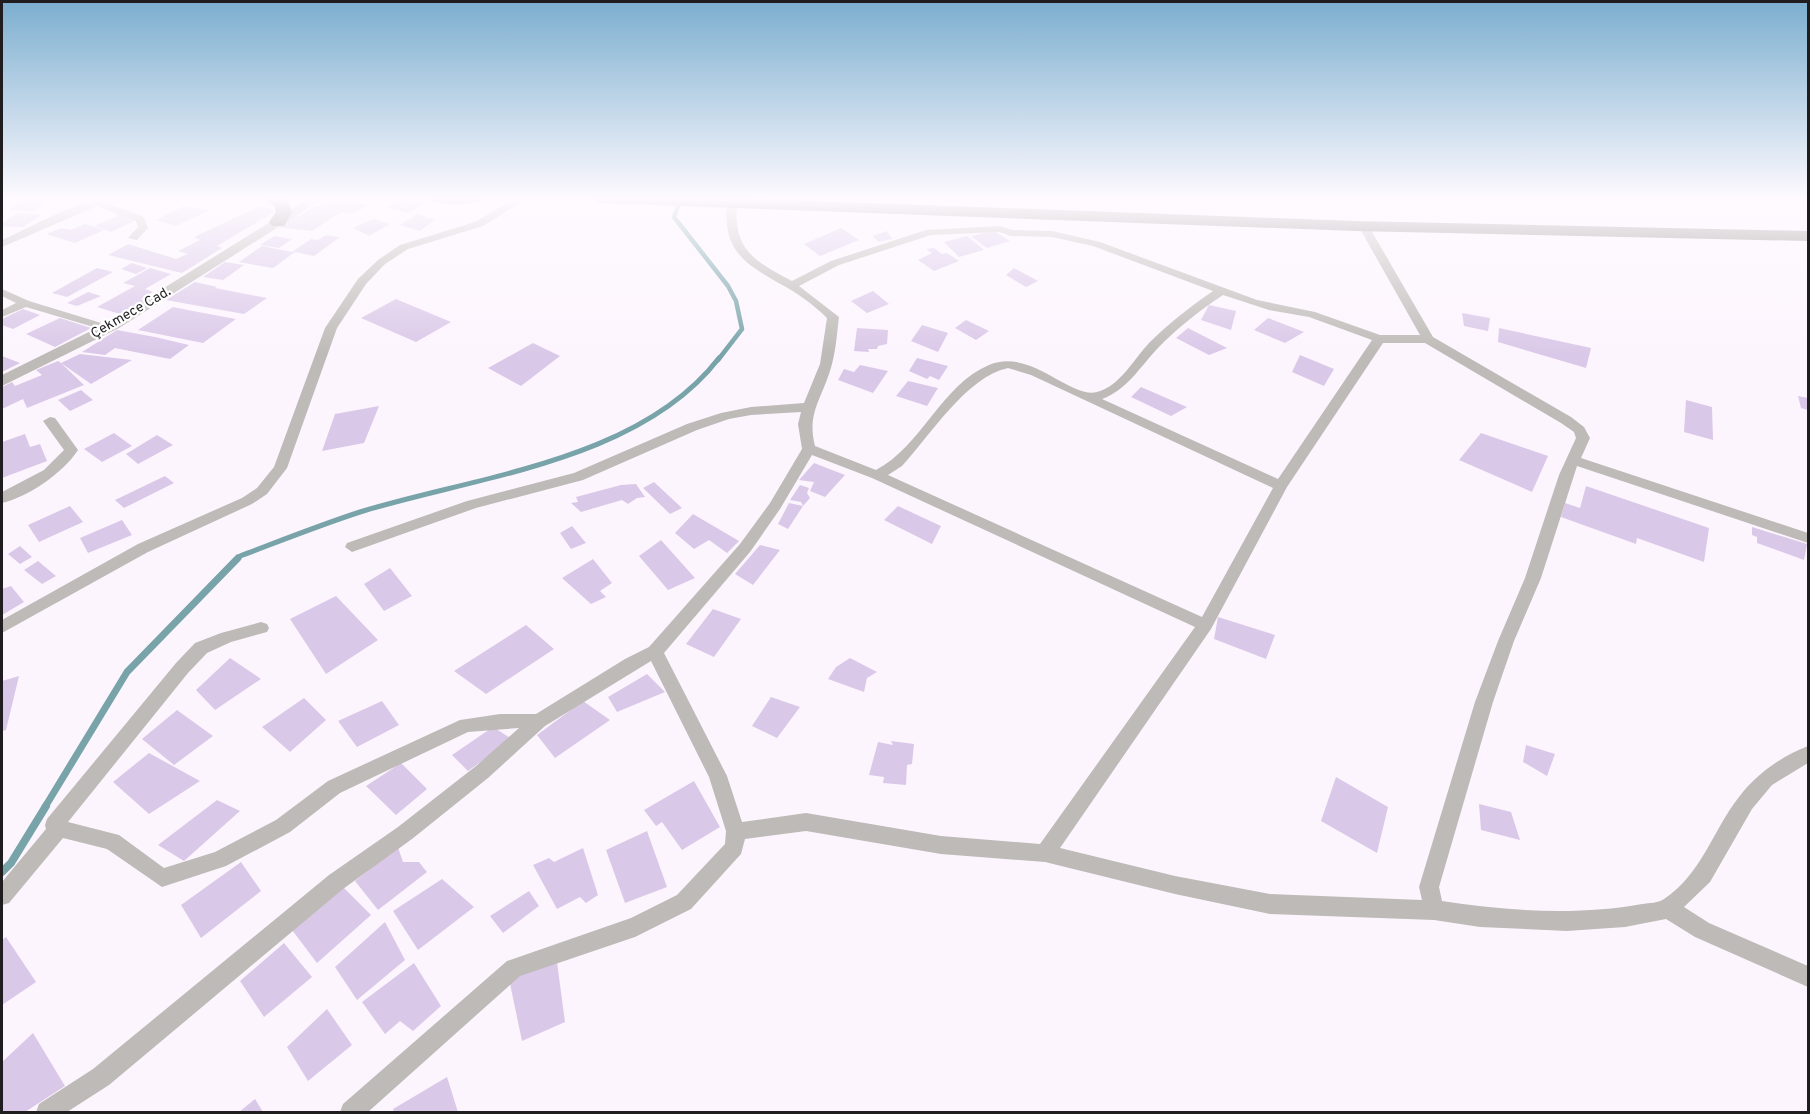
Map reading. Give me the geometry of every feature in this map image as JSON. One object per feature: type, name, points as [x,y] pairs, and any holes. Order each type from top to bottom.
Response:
[{"type":"street","name":"Çekmece Cad.","points":[[2,381],[107,328],[233,250]]},
{"type":"street","points":[[2,627],[133,553],[247,501],[262,491],[280,468],[331,328],[343,306],[380,264],[400,250]]},
{"type":"street","points":[[47,1113],[101,1077],[336,882],[405,833],[482,772],[540,721],[631,664],[655,652],[745,548],[775,506],[809,449],[804,434],[804,415],[809,408],[825,365],[833,317],[790,286],[763,272],[741,250]]},
{"type":"street","points":[[790,286],[835,263],[874,250]]},
{"type":"street","points":[[1112,250],[1273,308],[1311,314],[1378,339],[1428,339]]},
{"type":"street","points":[[1378,250],[1428,339],[1566,420],[1579,430],[1583,438],[1566,475],[1533,578],[1506,641],[1484,702],[1429,887],[1434,910]]},
{"type":"street","points":[[1084,396],[1095,397],[1107,393],[1121,383],[1188,313],[1222,290]]},
{"type":"street","points":[[2,292],[25,303],[107,328]]},
{"type":"street","points":[[2,314],[25,303]]},
{"type":"street","points":[[1045,853],[1205,625],[1281,486],[1378,339]]},
{"type":"street","points":[[877,475],[896,464],[943,410],[985,372],[1006,364],[1019,367],[1281,486]]},
{"type":"street","points":[[352,547],[472,504],[578,477],[692,427],[726,416],[751,411],[809,408]]},
{"type":"street","points":[[2,498],[50,472],[66,459],[71,450],[50,421]]},
{"type":"street","points":[[809,449],[902,484],[1205,625]]},
{"type":"street","points":[[1573,460],[1809,538]]},
{"type":"street","points":[[261,628],[227,637],[201,648],[54,825],[112,841],[162,878],[219,860],[283,826],[334,787],[466,725],[500,721],[540,721]]},
{"type":"street","points":[[351,1113],[514,968],[635,927],[684,902],[734,848],[736,831],[718,776],[655,652]]},
{"type":"street","points":[[736,831],[806,822],[941,845],[1045,853],[1175,885],[1270,904],[1434,910],[1480,917],[1567,921],[1625,917],[1668,909],[1703,875],[1745,803],[1766,779],[1809,754]]},
{"type":"street","points":[[2,896],[59,828]]},
{"type":"street","points":[[1668,909],[1702,930],[1809,977]]},
{"type":"building","points":[[117,250],[147,250],[176,259],[188,254],[178,251],[219,250],[182,273],[108,255]]},
{"type":"building","points":[[256,250],[292,252],[295,250],[322,250],[314,256],[295,252],[273,268],[239,262]]},
{"type":"building","points":[[812,250],[835,250],[820,256]]},
{"type":"building","points":[[927,250],[947,253],[959,261],[934,271],[918,260],[932,253]]},
{"type":"building","points":[[952,250],[984,250],[959,257]]},
{"type":"building","points":[[225,262],[244,265],[223,280],[203,277]]},
{"type":"building","points":[[132,263],[147,268],[136,274],[121,269]]},
{"type":"building","points":[[97,268],[113,272],[67,297],[52,293]]},
{"type":"building","points":[[150,268],[171,274],[145,289],[153,292],[141,299],[144,300],[120,314],[97,307],[135,286],[123,283]]},
{"type":"building","points":[[1014,268],[1038,281],[1026,287],[1006,275]]},
{"type":"building","points":[[195,282],[267,298],[244,314],[166,300]]},
{"type":"building","points":[[873,291],[889,304],[867,313],[851,301]]},
{"type":"building","points":[[88,292],[101,296],[77,306],[67,303]]},
{"type":"building","points":[[396,299],[451,322],[416,342],[361,318]]},
{"type":"building","points":[[1209,305],[1236,311],[1231,330],[1201,320]]},
{"type":"building","points":[[173,307],[236,319],[203,343],[138,330]]},
{"type":"building","points":[[23,309],[40,315],[13,329],[2,325],[2,319]]},
{"type":"building","points":[[1462,313],[1490,318],[1488,331],[1464,326]]},
{"type":"building","points":[[60,318],[91,328],[55,347],[26,334]]},
{"type":"building","points":[[1268,318],[1304,332],[1285,343],[1254,330]]},
{"type":"building","points":[[966,320],[989,331],[976,340],[955,328]]},
{"type":"building","points":[[922,325],[948,333],[938,352],[911,341]]},
{"type":"building","points":[[857,328],[888,330],[887,344],[878,346],[877,349],[868,349],[869,352],[854,351]]},
{"type":"building","points":[[1188,328],[1227,348],[1209,355],[1176,338]]},
{"type":"building","points":[[1499,328],[1591,348],[1586,368],[1498,342]]},
{"type":"building","points":[[117,330],[189,345],[170,359],[115,348],[105,355],[82,352]]},
{"type":"building","points":[[533,343],[560,356],[521,386],[488,368]]},
{"type":"building","points":[[80,354],[132,360],[91,384],[61,363]]},
{"type":"building","points":[[1300,355],[1334,369],[1324,386],[1292,372]]},
{"type":"building","points":[[2,356],[20,363],[2,372]]},
{"type":"building","points":[[917,358],[948,366],[939,380],[930,376],[927,379],[909,371]]},
{"type":"building","points":[[58,361],[84,385],[27,408],[23,399],[2,409],[2,387],[12,382],[15,386],[42,375],[36,370]]},
{"type":"building","points":[[860,365],[888,371],[873,393],[838,380],[844,369],[854,372]]},
{"type":"building","points":[[908,381],[938,388],[927,406],[896,396]]},
{"type":"building","points":[[1141,387],[1187,407],[1171,416],[1131,397]]},
{"type":"building","points":[[81,390],[93,400],[70,411],[58,400]]},
{"type":"building","points":[[1798,396],[1808,398],[1808,410],[1801,408]]},
{"type":"building","points":[[1686,400],[1712,407],[1713,440],[1684,432]]},
{"type":"building","points":[[379,406],[364,443],[322,451],[335,414]]},
{"type":"building","points":[[114,433],[132,446],[102,462],[84,449]]},
{"type":"building","points":[[1481,433],[1548,456],[1532,492],[1459,460]]},
{"type":"building","points":[[25,434],[30,447],[40,444],[47,461],[2,478],[2,442]]},
{"type":"building","points":[[157,435],[173,445],[138,464],[126,454]]},
{"type":"building","points":[[814,463],[845,475],[825,497],[810,491],[814,482],[799,480]]},
{"type":"building","points":[[165,476],[174,483],[124,508],[115,500]]},
{"type":"building","points":[[654,482],[682,508],[670,514],[643,488]]},
{"type":"building","points":[[636,484],[645,497],[637,498],[628,504],[622,500],[581,512],[571,503],[578,502],[576,497],[621,485]]},
{"type":"building","points":[[800,485],[809,488],[807,493],[810,498],[803,506],[801,502],[790,500]]},
{"type":"building","points":[[1586,486],[1709,528],[1704,562],[1637,538],[1636,544],[1561,517],[1565,503],[1580,508]]},
{"type":"building","points":[[789,503],[803,506],[788,529],[778,524]]},
{"type":"building","points":[[70,506],[83,522],[39,542],[28,525]]},
{"type":"building","points":[[898,506],[941,526],[932,544],[884,520]]},
{"type":"building","points":[[693,514],[739,541],[727,553],[709,540],[694,549],[675,533]]},
{"type":"building","points":[[122,520],[132,535],[88,553],[80,538]]},
{"type":"building","points":[[572,526],[586,543],[571,549],[560,533]]},
{"type":"building","points":[[1752,527],[1807,544],[1804,560],[1757,543],[1757,537],[1752,535]]},
{"type":"building","points":[[661,540],[695,578],[668,590],[639,556]]},
{"type":"building","points":[[760,545],[780,550],[753,585],[735,574]]},
{"type":"building","points":[[20,546],[32,557],[20,564],[8,554]]},
{"type":"building","points":[[593,559],[612,583],[600,591],[606,597],[591,604],[562,578]]},
{"type":"building","points":[[38,561],[56,576],[42,584],[24,570]]},
{"type":"building","points":[[390,568],[412,596],[384,611],[364,584]]},
{"type":"building","points":[[11,586],[24,602],[2,615],[2,589]]},
{"type":"building","points":[[336,596],[378,640],[326,674],[290,619]]},
{"type":"building","points":[[713,609],[741,619],[714,657],[686,644]]},
{"type":"building","points":[[1218,617],[1275,635],[1266,659],[1214,639]]},
{"type":"building","points":[[526,625],[554,649],[486,694],[454,671]]},
{"type":"building","points":[[230,658],[261,679],[215,710],[196,690]]},
{"type":"building","points":[[850,658],[877,672],[867,678],[864,692],[828,679],[836,667]]},
{"type":"building","points":[[647,674],[665,692],[617,712],[608,697]]},
{"type":"building","points":[[19,676],[6,730],[2,731],[2,681]]},
{"type":"building","points":[[771,697],[800,707],[777,738],[752,726]]},
{"type":"building","points":[[304,698],[326,720],[290,752],[262,727]]},
{"type":"building","points":[[382,701],[399,725],[357,747],[338,721]]},
{"type":"building","points":[[583,701],[610,720],[555,758],[537,735]]},
{"type":"building","points":[[177,710],[213,736],[174,765],[142,739]]},
{"type":"building","points":[[493,727],[512,739],[468,771],[452,755]]},
{"type":"building","points":[[891,741],[914,744],[912,764],[907,765],[906,785],[883,783],[884,777],[869,775],[878,742],[893,745]]},
{"type":"building","points":[[1526,745],[1555,754],[1547,776],[1523,762]]},
{"type":"building","points":[[149,753],[200,781],[149,814],[113,782]]},
{"type":"building","points":[[401,763],[427,789],[396,815],[366,786]]},
{"type":"building","points":[[1336,777],[1388,807],[1377,853],[1321,821]]},
{"type":"building","points":[[694,781],[720,827],[682,850],[662,822],[656,826],[644,810]]},
{"type":"building","points":[[217,800],[240,811],[184,861],[158,845]]},
{"type":"building","points":[[1479,804],[1511,812],[1520,840],[1481,830]]},
{"type":"building","points":[[647,831],[667,887],[625,903],[606,850]]},
{"type":"building","points":[[398,847],[403,862],[419,862],[427,872],[378,910],[355,881]]},
{"type":"building","points":[[583,848],[598,895],[586,903],[580,897],[557,909],[533,865],[549,858],[554,862]]},
{"type":"building","points":[[241,862],[261,891],[201,938],[181,905]]},
{"type":"building","points":[[442,879],[474,907],[418,950],[393,911]]},
{"type":"building","points":[[341,885],[371,915],[317,963],[292,930]]},
{"type":"building","points":[[529,891],[539,906],[503,933],[490,916]]},
{"type":"building","points":[[385,922],[405,960],[357,1000],[335,967]]},
{"type":"building","points":[[6,937],[36,982],[2,1005],[2,940]]},
{"type":"building","points":[[284,943],[312,977],[264,1017],[240,981]]},
{"type":"building","points":[[557,962],[565,1022],[522,1041],[509,979]]},
{"type":"building","points":[[414,963],[441,1006],[413,1031],[400,1021],[385,1034],[362,1002]]},
{"type":"building","points":[[327,1009],[352,1045],[308,1081],[287,1047]]},
{"type":"building","points":[[33,1033],[65,1086],[25,1112],[2,1112],[2,1062]]},
{"type":"building","points":[[447,1077],[458,1112],[394,1112],[393,1109]]},
{"type":"building","points":[[255,1099],[263,1112],[239,1112]]},
{"type":"waterway","points":[[700,250],[728,286],[736,301],[742,329],[718,360]]},
{"type":"waterway","points":[[238,558],[360,512],[504,475],[602,442],[646,420],[686,393],[719,358]]},
{"type":"waterway","points":[[45,807],[127,672],[238,558]]},
{"type":"waterway","points":[[2,872],[11,863],[46,806]]}]
